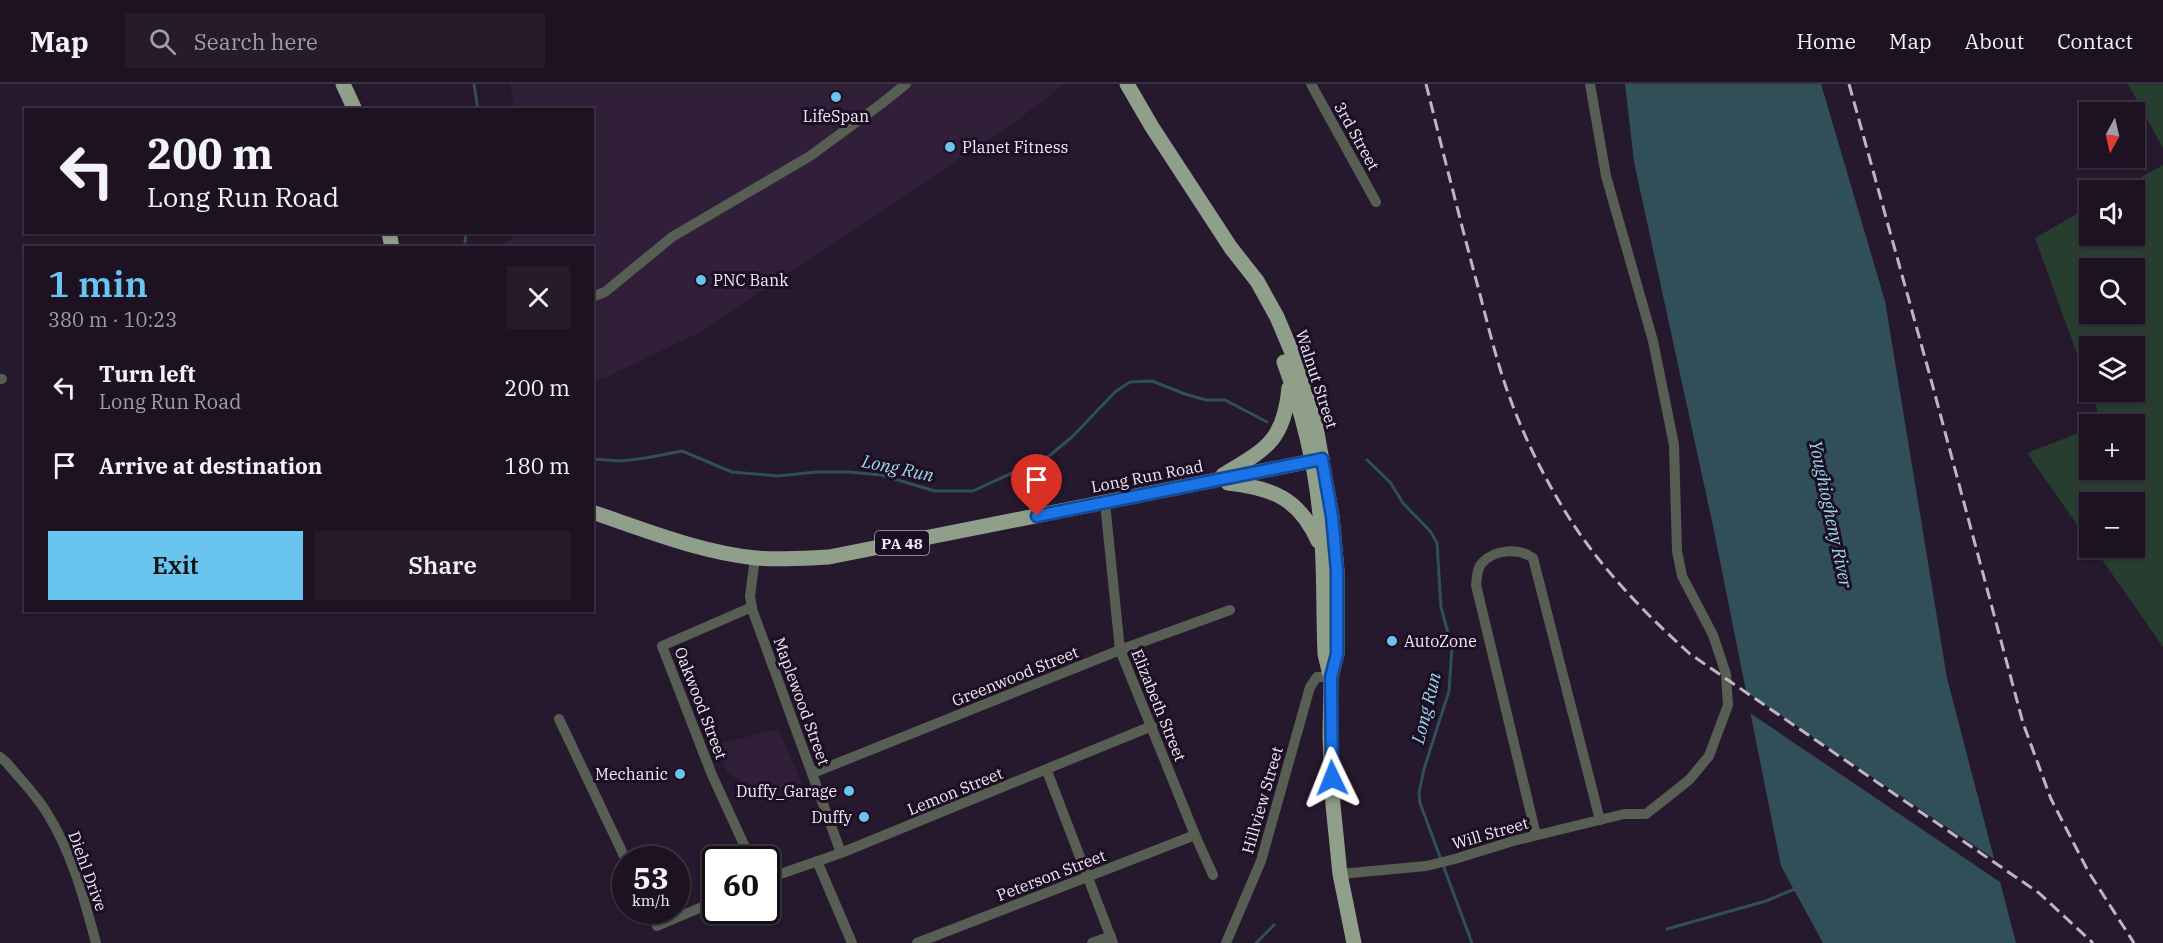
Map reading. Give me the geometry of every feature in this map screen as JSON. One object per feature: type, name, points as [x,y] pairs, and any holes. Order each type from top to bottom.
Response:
[{"type":"main road","points":[[343,84],[354,108]]},
{"type":"main road","name":"Walnut Street","points":[[1127,84],[1152,127],[1231,248],[1257,281],[1277,317],[1308,398],[1316,427],[1324,654],[1331,677]]},
{"type":"main road","name":"Walnut Street","points":[[1231,248],[1264,313],[1290,379],[1317,460],[1332,516],[1337,571],[1337,654],[1331,677],[1332,778],[1340,874],[1354,943]]},
{"type":"main road","name":"PA 48","points":[[1213,481],[1267,446],[1278,431],[1287,411],[1290,379]]},
{"type":"main road","name":"Long Run Road","points":[[594,513],[702,548],[755,558],[829,557],[1317,460]]},
{"type":"main road","points":[[1213,481],[1252,486],[1275,492],[1294,505],[1311,526],[1322,549]]},
{"type":"street","points":[[594,296],[605,292],[672,237],[810,156],[906,84]]},
{"type":"street","name":"3rd Street","points":[[1311,84],[1376,202]]},
{"type":"street","name":"Will Street","points":[[1340,874],[1426,866],[1536,835],[1624,814],[1646,814],[1689,780],[1709,756],[1728,705],[1726,674],[1713,635],[1682,576],[1677,551],[1674,445],[1653,341],[1606,176],[1590,84]]},
{"type":"street","name":"Elizabeth Street","points":[[1105,503],[1120,650],[1194,835],[1213,875]]},
{"type":"street","points":[[1536,835],[1476,585],[1482,562],[1496,554],[1517,550],[1533,558],[1600,820]]},
{"type":"street","name":"Maplewood Street","points":[[755,558],[750,596],[752,607],[842,853]]},
{"type":"street","name":"Oakwood Street","points":[[745,846],[712,775],[662,646],[752,607]]},
{"type":"street","name":"Greenwood Street","points":[[813,773],[1120,650],[1230,610]]},
{"type":"street","name":"Hillview Street","points":[[1226,943],[1261,861],[1310,687],[1317,677],[1331,677]]},
{"type":"street","points":[[559,719],[619,846]]},
{"type":"street","name":"Lemon Street","points":[[780,874],[842,853],[1047,771],[1152,726]]},
{"type":"street","name":"Diehl Drive","points":[[0,757],[46,811],[64,843],[80,885],[96,943]]},
{"type":"street","points":[[1047,771],[1112,939],[1092,943]]},
{"type":"street","name":"Peterson Street","points":[[917,943],[1194,835]]},
{"type":"street","points":[[817,861],[852,943]]},
{"type":"shaded area","points":[[510,84],[1065,84],[1012,124],[700,332],[611,375],[594,381],[594,246],[501,246],[518,234],[594,234],[594,108],[514,108]]},
{"type":"shaded area","points":[[778,729],[802,783],[795,786],[799,799],[790,801],[784,790],[767,791],[761,787],[750,786],[727,772],[715,745]]},
{"type":"green space","points":[[2128,84],[2163,84],[2163,148],[2145,115],[2145,102],[2138,102]]},
{"type":"green space","points":[[2163,165],[2163,647],[2101,558],[2145,558],[2145,492],[2079,492],[2079,528],[2027,453],[2079,433],[2079,480],[2145,480],[2145,414],[2099,414],[2094,402],[2145,402],[2145,336],[2079,336],[2079,359],[2035,238],[2079,213],[2079,246],[2145,246],[2145,180],[2136,180]]},
{"type":"water","name":"Youghiogheny River","points":[[1625,84],[1821,84],[1885,301],[1947,678],[2016,943],[1823,943],[1781,866],[1713,526],[1634,162]]},
{"type":"pier","points":[[1742,689],[1997,861],[2003,884],[1747,711]]},
{"type":"waterway","name":"Long Run","points":[[474,84],[478,108]]},
{"type":"waterway","name":"Long Run","points":[[465,242],[466,234]]},
{"type":"waterway","name":"Long Run","points":[[594,459],[621,461],[682,451],[732,472],[778,476],[816,472],[849,472],[881,475],[935,491],[973,491],[1049,456],[1072,437],[1115,392],[1130,382],[1152,381],[1206,400],[1225,400],[1267,422]]},
{"type":"waterway","name":"Long Run","points":[[1367,460],[1390,482],[1403,503],[1430,531],[1437,543],[1441,607],[1452,648],[1449,691],[1424,769],[1419,793],[1420,803],[1472,943]]},
{"type":"waterway","name":"Long Run","points":[[1667,929],[1766,901],[1797,888]]},
{"type":"waterway","points":[[1256,943],[1274,925]]},
{"type":"railway","points":[[1426,84],[1489,330],[1506,387],[1521,427],[1560,503],[1603,565],[1636,602],[1690,654],[2039,893],[2093,943]]},
{"type":"railway","points":[[1849,84],[2023,723],[2051,799],[2088,871],[2134,943]]},
{"type":"place","name":"LifeSpan","points":[[836,97]]},
{"type":"place","name":"Planet Fitness","points":[[950,147]]},
{"type":"place","name":"PNC Bank","points":[[701,280]]},
{"type":"place","name":"AutoZone","points":[[1392,641]]},
{"type":"place","name":"Mechanic","points":[[680,774]]},
{"type":"place","name":"Duffy_Garage","points":[[849,791]]},
{"type":"place","name":"Duffy","points":[[864,817]]},
{"type":"route","points":[[1037,516],[1322,459],[1332,516],[1337,571],[1337,654],[1331,677],[1332,778]]}]
